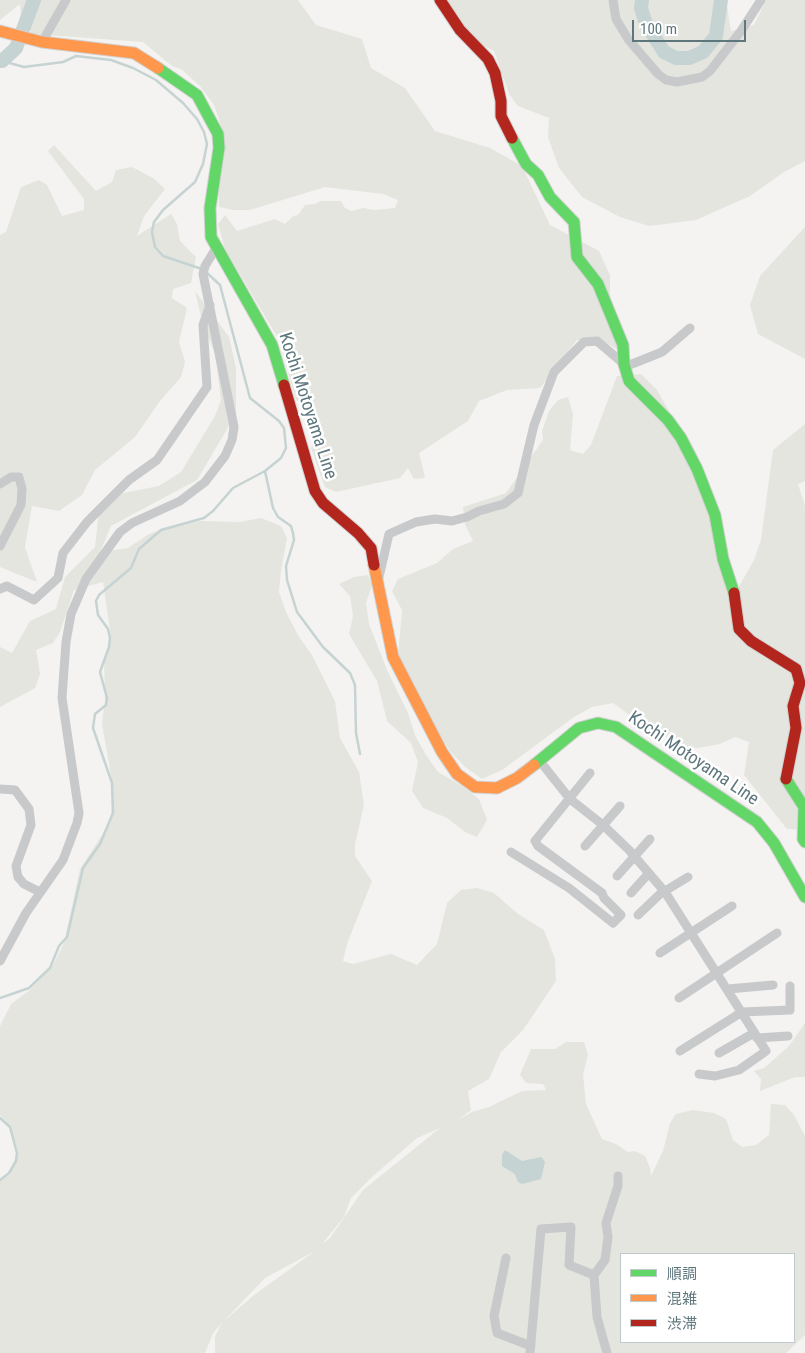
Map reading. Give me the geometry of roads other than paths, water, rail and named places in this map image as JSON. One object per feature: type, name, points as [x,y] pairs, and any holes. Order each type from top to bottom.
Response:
[{"type":"main road","points":[[440,0],[460,30],[488,59],[495,73],[501,101],[501,116],[526,164],[538,175],[550,197],[571,217],[575,229],[574,247],[577,257],[598,284],[623,345],[624,364],[629,381],[668,420],[681,438],[697,469],[715,515],[722,559],[736,602],[739,628],[751,641],[796,669],[800,683],[793,706],[796,728],[785,778],[804,807],[803,839],[805,842]]},
{"type":"main road","name":"Kochi Motoyama Line","points":[[4,32],[38,41],[134,53],[168,74],[197,96],[211,118],[218,134],[218,164],[212,189],[209,224],[216,248],[260,320],[272,345],[316,491],[323,503],[358,533],[371,548],[379,580],[385,624],[393,657],[442,752],[457,774],[476,787],[485,789],[497,788],[518,778],[569,735],[587,725],[607,724],[630,734],[756,822],[774,843],[805,897]]},
{"type":"street","points":[[38,41],[66,0]]},
{"type":"street","points":[[613,0],[616,19],[628,39],[658,74],[666,80],[677,82],[702,77],[710,71],[741,32],[761,0]]},
{"type":"street","points":[[0,961],[40,892],[63,860],[72,840],[79,813],[62,698],[66,642],[71,614],[86,579],[120,532],[132,523],[180,501],[205,482],[225,456],[232,440],[234,427],[204,270],[216,248]]},
{"type":"street","points":[[0,589],[7,586],[34,600],[58,578],[63,553],[88,522],[129,480],[156,460],[207,387],[203,325],[210,304]]},
{"type":"street","points":[[379,580],[389,534],[416,522],[435,519],[452,521],[467,517],[479,511],[504,504],[518,493],[534,425],[554,372],[584,342],[597,341],[624,364],[647,359],[662,352],[690,328]]},
{"type":"street","points":[[0,484],[11,477],[19,477],[22,489],[20,505],[0,546]]},
{"type":"street","points":[[539,760],[570,799],[603,825],[634,856],[665,892],[766,1051],[739,1070],[715,1076],[699,1074]]},
{"type":"street","points":[[511,852],[569,888],[613,923],[620,915],[602,894],[538,846],[535,841],[590,773]]},
{"type":"street","points":[[0,789],[14,790],[29,809],[31,825],[16,866],[18,877],[24,884],[40,892]]},
{"type":"street","points":[[585,846],[620,806]]},
{"type":"street","points":[[617,876],[650,839]]},
{"type":"street","points":[[631,893],[650,874]]},
{"type":"street","points":[[638,915],[665,892],[688,877]]},
{"type":"street","points":[[660,953],[732,906]]},
{"type":"street","points":[[679,998],[718,974],[777,933]]},
{"type":"street","points":[[728,989],[772,985]]},
{"type":"street","points":[[680,1051],[742,1012],[790,1010],[790,986]]},
{"type":"street","points":[[720,1053],[756,1036],[788,1036]]},
{"type":"street","points":[[607,1353],[597,1317],[594,1275],[605,1260],[608,1237],[606,1223],[618,1186],[618,1176]]},
{"type":"street","points":[[506,1258],[494,1316],[497,1333],[531,1349],[541,1229],[570,1227],[568,1265],[594,1275]]},
{"type":"waterway","points":[[0,61],[16,48],[34,0]]},
{"type":"waterway","points":[[642,0],[641,8],[646,24],[664,52],[676,58],[689,58],[703,52],[716,36],[721,0]]},
{"type":"waterway","points":[[2,61],[24,67],[63,62],[76,56],[111,60],[133,68],[156,80],[183,103],[197,119],[204,132],[207,144],[203,164],[195,182],[163,210],[154,222],[152,232],[155,247],[163,256],[202,269]]},
{"type":"waterway","points":[[0,998],[29,988],[50,968],[59,946],[67,937],[83,868],[100,844],[113,813],[112,783],[93,728],[95,714],[106,705],[107,698],[100,672],[109,647],[110,638],[108,629],[98,615],[96,601],[99,595],[131,568],[139,549],[161,530],[204,518],[213,511],[233,488],[265,471],[281,458],[286,448],[284,428],[279,421],[250,398],[220,285],[206,272]]},
{"type":"waterway","points":[[265,471],[273,508],[278,517],[291,526],[293,533],[294,540],[286,566],[287,580],[297,612],[323,647],[350,673],[355,685],[356,733],[360,754]]},
{"type":"waterway","points":[[0,1118],[10,1127],[17,1153],[16,1161],[9,1173],[0,1180]]}]
